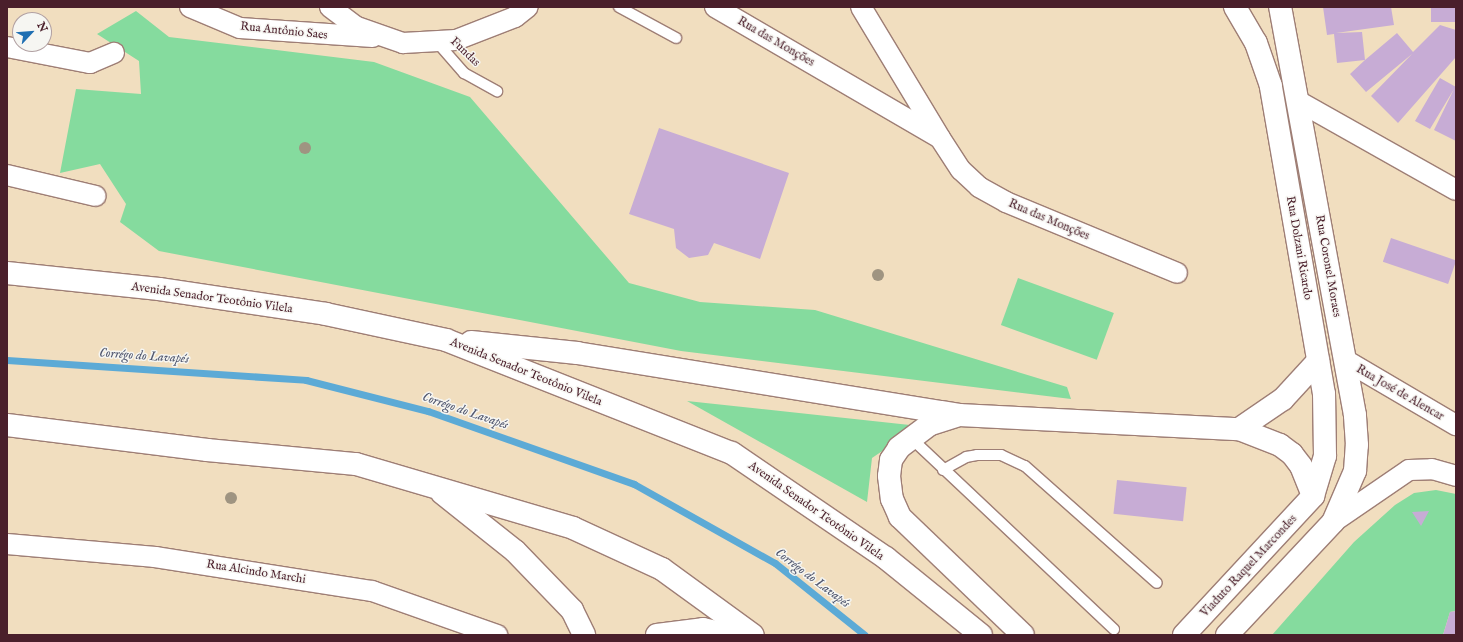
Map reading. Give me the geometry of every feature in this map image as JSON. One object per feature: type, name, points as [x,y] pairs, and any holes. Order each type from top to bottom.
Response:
[{"type":"main road","name":"Rua Dolzani Ricardo","points":[[1235,7],[1256,44],[1271,86],[1318,361],[1326,416],[1326,456],[1313,496]]},
{"type":"main road","name":"Rua Coronel Moraes","points":[[1280,7],[1345,360],[1357,446],[1355,471],[1333,522]]},
{"type":"main road","name":"Avenida Senador Teotônio Vilela","points":[[7,273],[159,289],[319,313],[446,340],[732,452],[886,558],[981,635]]},
{"type":"main road","points":[[446,340],[576,353],[960,415],[1239,429],[1280,444],[1292,454],[1301,466],[1313,496]]},
{"type":"main road","points":[[1239,429],[1283,399],[1318,361]]},
{"type":"main road","points":[[960,415],[938,420],[911,438],[891,460],[889,476],[892,499],[900,517],[1023,635]]},
{"type":"main road","points":[[7,425],[207,450],[356,464],[432,485],[573,528],[655,566],[753,635]]},
{"type":"main road","points":[[432,485],[515,551],[572,610],[584,635]]},
{"type":"main road","name":"Viaduto Raquel Marcondes","points":[[1184,635],[1313,496]]},
{"type":"main road","points":[[1227,635],[1333,522]]},
{"type":"main road","points":[[657,635],[703,629],[728,635]]},
{"type":"street","name":"Rua Antônio Saes","points":[[190,7],[240,28],[382,38]]},
{"type":"street","points":[[330,7],[357,27],[382,38],[404,43],[456,40],[515,17],[528,7]]},
{"type":"street","name":"Rua das Monções","points":[[715,7],[940,138]]},
{"type":"street","name":"Rua das Monções","points":[[861,7],[961,170],[986,191],[1177,273]]},
{"type":"street","points":[[7,47],[90,64],[114,53]]},
{"type":"street","points":[[1298,101],[1456,190]]},
{"type":"street","points":[[7,175],[96,196]]},
{"type":"street","name":"Rua José de Alencar","points":[[1345,360],[1456,425]]},
{"type":"street","points":[[1333,522],[1409,470],[1432,469],[1456,476]]},
{"type":"street","name":"Rua Alcindo Marchi","points":[[7,544],[155,557],[280,574],[372,591],[444,627],[497,635]]},
{"type":"lane","points":[[620,7],[676,38]]},
{"type":"lane","name":"Fundas","points":[[436,41],[464,73],[497,91]]},
{"type":"lane","points":[[911,438],[1114,629]]},
{"type":"lane","points":[[944,470],[977,455],[1001,455],[1025,466],[1157,582]]},
{"type":"green space","points":[[136,11],[169,37],[374,62],[470,97],[629,283],[700,302],[815,310],[1067,387],[1071,399],[681,351],[159,251],[120,222],[126,204],[100,164],[60,173],[76,89],[141,94],[139,61],[97,34]]},
{"type":"green space","points":[[1018,278],[1114,313],[1097,360],[1001,325]]},
{"type":"green space","points":[[687,401],[919,426],[872,458],[867,502]]},
{"type":"green space","points":[[1436,490],[1456,494],[1456,611],[1450,612],[1443,635],[1272,635],[1354,542],[1395,505],[1414,493]]},
{"type":"building","points":[[1323,7],[1391,7],[1394,25],[1336,33],[1362,32],[1365,60],[1337,63],[1334,34],[1327,35]]},
{"type":"building","points":[[1431,7],[1456,7],[1456,22],[1431,22]]},
{"type":"building","points":[[1440,25],[1456,30],[1456,57],[1398,123],[1371,96],[1412,54],[1366,92],[1350,74],[1397,33],[1413,52]]},
{"type":"building","points":[[1440,78],[1456,87],[1456,141],[1434,130],[1454,89],[1430,129],[1415,121]]},
{"type":"building","points":[[659,128],[789,173],[760,259],[714,243],[708,255],[689,258],[676,248],[674,229],[629,214]]},
{"type":"building","points":[[1391,238],[1456,260],[1448,284],[1383,262]]},
{"type":"building","points":[[1117,480],[1187,487],[1183,521],[1113,514]]},
{"type":"building","points":[[1429,511],[1421,526],[1412,512]]},
{"type":"building","points":[[1456,611],[1456,635],[1443,635],[1450,612]]},
{"type":"waterway","name":"Corrégo do Lavapés","points":[[7,360],[306,380],[428,411],[634,484],[775,563],[865,635]]}]
